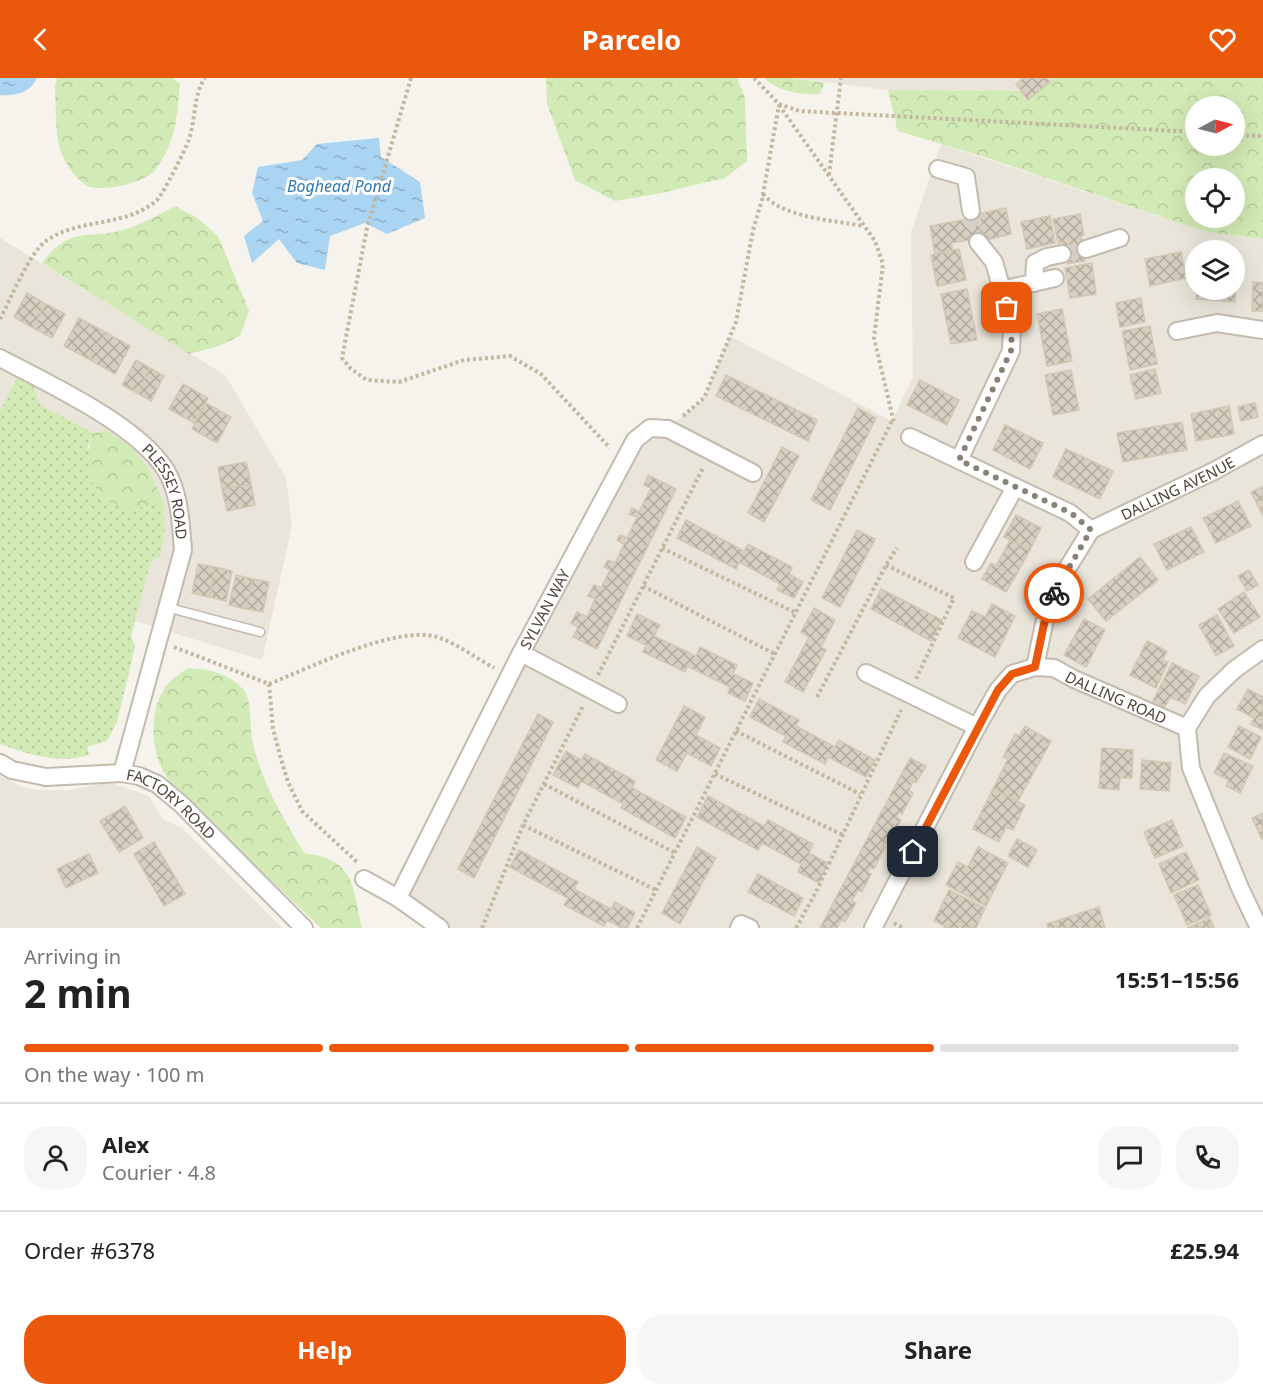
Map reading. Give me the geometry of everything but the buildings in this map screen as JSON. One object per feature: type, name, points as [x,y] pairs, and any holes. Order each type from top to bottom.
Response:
[{"type":"street","points":[[938,169],[966,177],[971,211]]},
{"type":"street","points":[[1086,249],[1120,238]]},
{"type":"street","points":[[959,460],[1011,351],[1012,325],[994,262],[978,242]]},
{"type":"street","points":[[1035,283],[1035,264],[1047,257],[1062,254]]},
{"type":"street","points":[[1001,290],[1055,278]]},
{"type":"street","points":[[1177,331],[1217,323],[1263,330]]},
{"type":"street","name":"PLESSEY ROAD","points":[[0,358],[83,402],[118,425],[150,449],[170,477],[180,515],[183,550],[122,772]]},
{"type":"street","name":"SYLVAN WAY","points":[[398,898],[520,653],[635,440],[651,428],[668,429]]},
{"type":"street","points":[[668,429],[753,473]]},
{"type":"street","points":[[873,928],[998,690],[1012,674],[1035,667],[1054,590],[1091,530],[1071,513],[910,437]]},
{"type":"street","name":"DALLING AVENUE","points":[[1091,530],[1214,471],[1263,444]]},
{"type":"street","points":[[974,562],[1015,487]]},
{"type":"street","points":[[1259,928],[1240,888],[1191,768],[1187,728],[1207,696],[1234,670],[1263,649]]},
{"type":"street","points":[[520,653],[618,704]]},
{"type":"street","name":"DALLING ROAD","points":[[1035,667],[1054,668],[1074,679],[1187,728]]},
{"type":"street","points":[[866,673],[977,727]]},
{"type":"street","name":"FACTORY ROAD","points":[[0,763],[12,770],[46,777],[122,772],[157,784],[181,804],[304,928]]},
{"type":"street","points":[[364,879],[398,898],[440,928]]},
{"type":"street","points":[[739,928],[741,924],[750,928]]},
{"type":"lane","points":[[166,607],[260,632]]},
{"type":"path","points":[[0,319],[32,258],[45,241],[72,227],[130,216],[158,199],[189,140],[198,88],[205,78]]},
{"type":"path","points":[[411,78],[367,228],[342,358],[351,369],[367,380],[399,382],[464,360],[510,356],[541,374],[623,462]]},
{"type":"path","points":[[637,928],[892,421],[874,338],[883,264],[875,241],[779,104],[754,78]]},
{"type":"path","points":[[829,176],[841,78]]},
{"type":"path","points":[[779,104],[799,111],[1185,131]]},
{"type":"path","points":[[668,429],[704,398],[736,322],[779,104]]},
{"type":"path","points":[[1245,135],[1263,136]]},
{"type":"path","points":[[763,194],[770,203],[794,213],[864,226]]},
{"type":"path","points":[[663,548],[796,613]]},
{"type":"path","points":[[817,697],[897,548]]},
{"type":"path","points":[[796,928],[843,835],[860,794],[954,598],[886,566]]},
{"type":"path","points":[[644,586],[775,654]]},
{"type":"path","points":[[157,640],[269,684],[376,642],[403,635],[436,637],[509,676]]},
{"type":"path","points":[[269,684],[273,729],[286,774],[297,801],[302,810],[360,865],[364,879]]},
{"type":"path","points":[[736,731],[860,794]]},
{"type":"path","points":[[715,774],[843,835]]},
{"type":"path","points":[[544,784],[675,853]]},
{"type":"path","points":[[523,825],[656,890]]},
{"type":"shaded area","points":[[793,78],[1053,78],[1034,91],[888,90]]},
{"type":"shaded area","points":[[941,144],[1185,225],[1185,228],[1263,239],[1263,928],[440,928],[398,898],[635,440],[668,428],[704,398],[730,336],[892,421],[913,377],[911,233]]},
{"type":"shaded area","points":[[0,238],[225,375],[286,478],[292,526],[262,660],[135,621],[151,561],[106,430],[94,433],[39,405],[34,387],[17,378],[0,411]]},
{"type":"shaded area","points":[[0,776],[23,787],[37,790],[70,790],[109,782],[149,796],[162,818],[182,828],[282,928],[0,928]]},
{"type":"green space","points":[[57,78],[173,78],[180,84],[171,140],[155,170],[143,179],[115,187],[97,188],[85,185],[64,159],[58,142],[55,85]]},
{"type":"green space","points":[[546,78],[737,78],[745,98],[747,161],[725,178],[615,201],[575,180],[547,104]]},
{"type":"green space","points":[[764,78],[793,78],[825,83],[819,94],[805,94],[782,89]]},
{"type":"green space","points":[[1053,78],[1263,78],[1263,239],[1207,232],[1195,228],[1245,228],[1245,168],[1185,168],[1185,225],[981,156],[898,131],[888,90],[1034,91]]},
{"type":"green space","points":[[175,206],[197,218],[218,236],[249,311],[240,336],[219,346],[189,354],[42,263],[53,251],[72,238],[129,228]]},
{"type":"green space","points":[[17,378],[34,387],[40,405],[94,433],[87,448],[149,506],[163,501],[165,530],[160,557],[151,561],[131,636],[135,647],[117,722],[107,741],[87,747],[89,755],[77,758],[44,757],[0,744],[0,411]]},
{"type":"green space","points":[[106,430],[131,447],[148,468],[163,501],[131,508],[114,503],[96,489],[88,468],[90,445],[94,433]]},
{"type":"green space","points":[[188,668],[218,673],[231,679],[246,693],[252,739],[273,798],[304,853],[321,856],[343,868],[353,887],[362,928],[321,928],[173,787],[162,770],[155,748],[154,717],[159,698],[166,686]]},
{"type":"water","points":[[0,78],[37,78],[26,90],[17,94],[0,95]]},
{"type":"water","name":"Boghead Pond","points":[[379,138],[381,157],[420,182],[425,218],[387,234],[365,223],[330,236],[325,270],[297,263],[279,239],[252,263],[244,236],[263,221],[252,193],[258,167],[302,160],[317,144]]},
{"type":"tunnel","points":[[971,211],[978,242]]},
{"type":"tunnel","points":[[1062,254],[1086,249]]},
{"type":"way so far","points":[[1007,308],[1012,325],[1011,351],[959,460],[1071,513],[1091,530],[1054,593]]},
{"type":"route","points":[[913,852],[998,690],[1012,674],[1035,667],[1044,624],[1054,593]]}]
